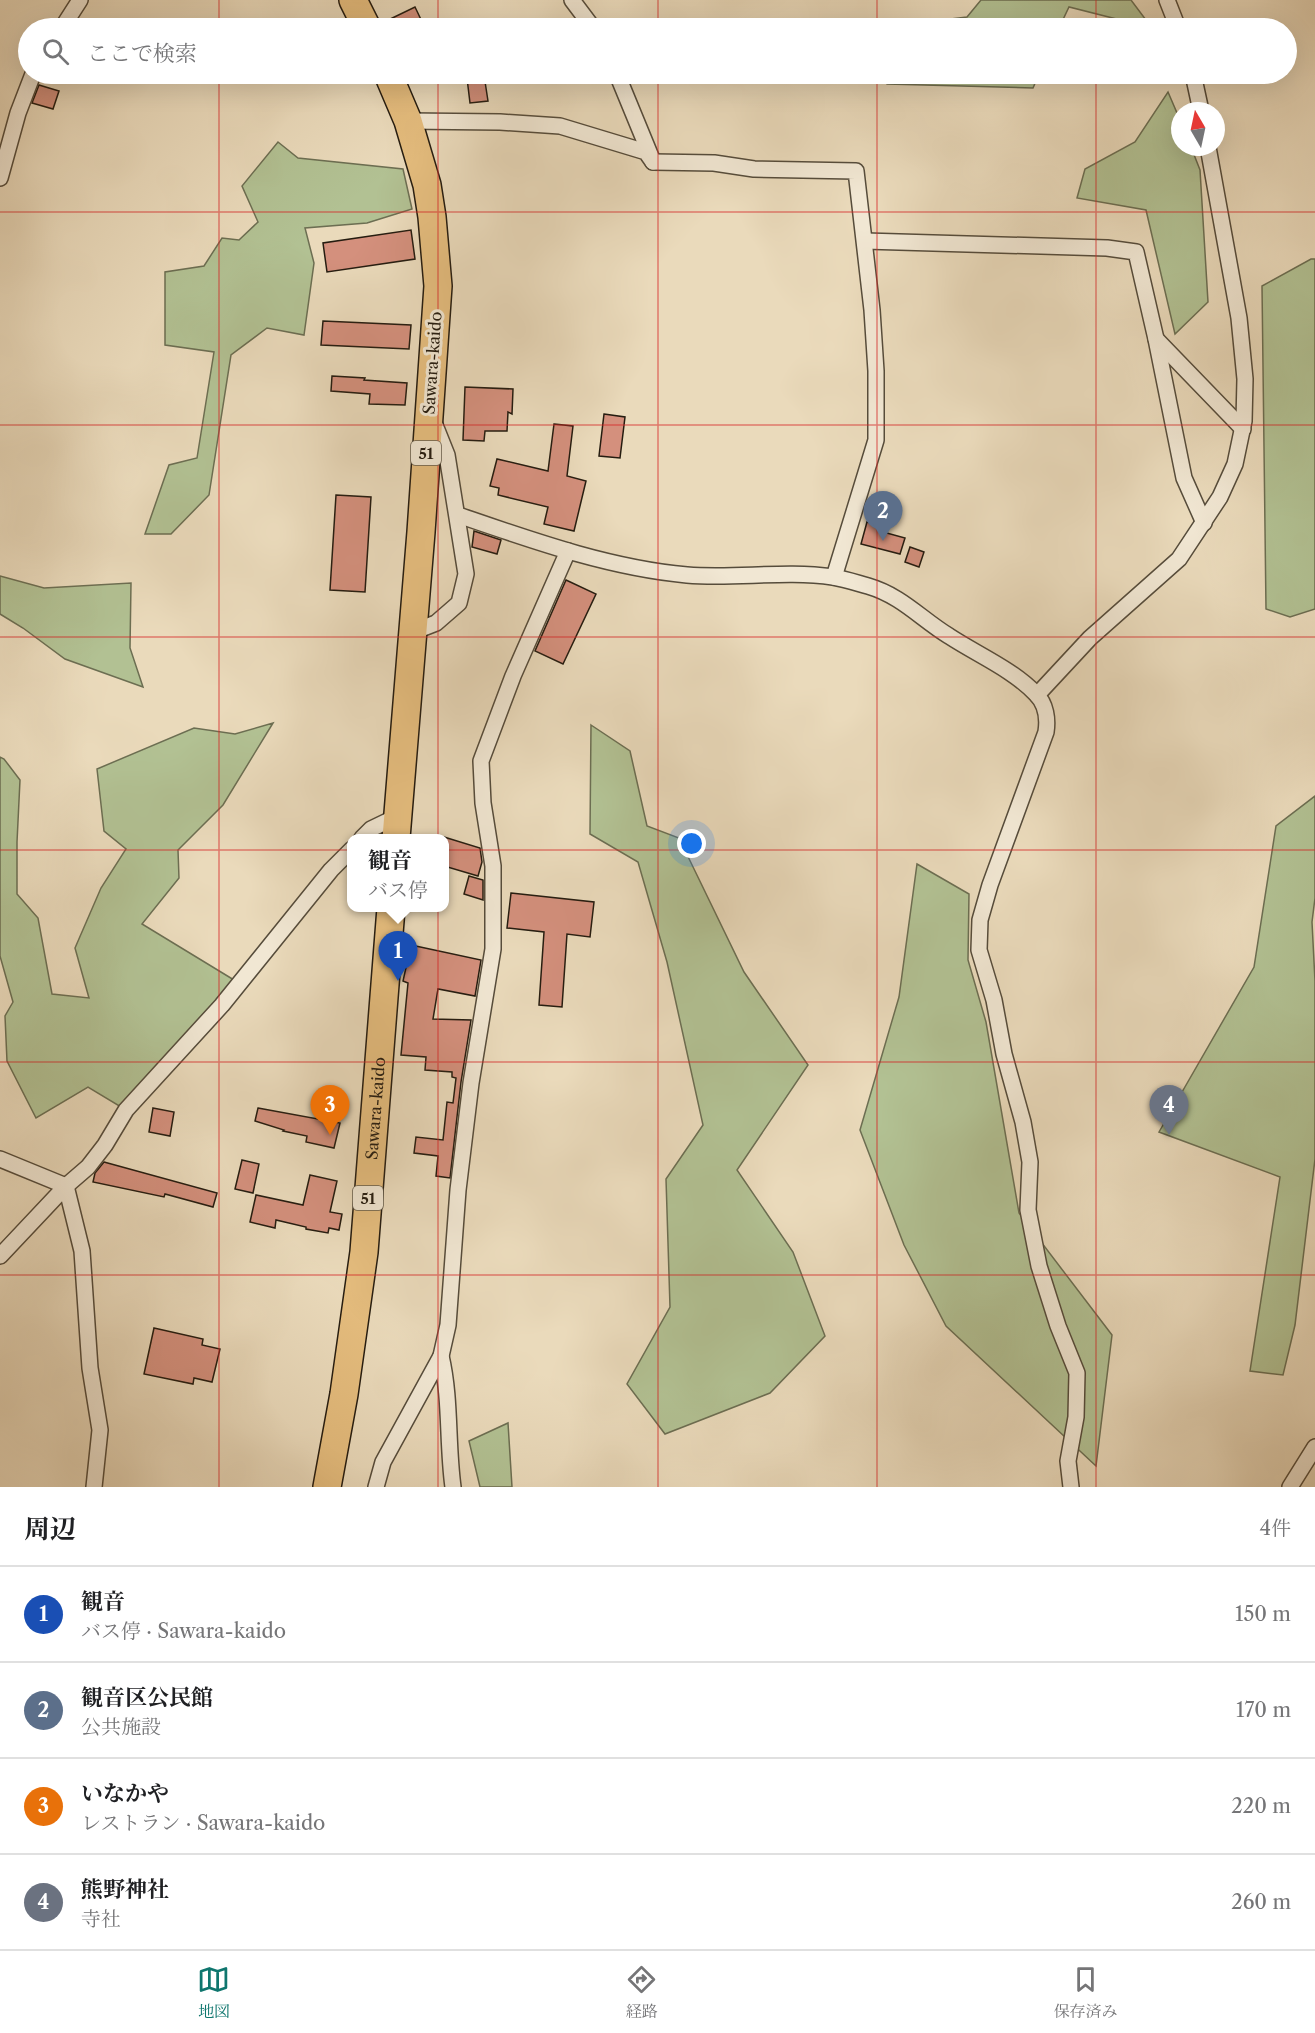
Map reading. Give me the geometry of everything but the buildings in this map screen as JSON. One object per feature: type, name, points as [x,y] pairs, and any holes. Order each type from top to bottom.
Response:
[{"type":"highway","points":[[353,0],[362,18]]},
{"type":"highway","name":"Sawara-kaido","points":[[392,84],[408,121],[427,185],[438,286],[397,827]]},
{"type":"highway","name":"Sawara-kaido","points":[[327,1487],[344,1394],[364,1252],[391,912]]},
{"type":"street","points":[[68,18],[80,0]]},
{"type":"street","points":[[572,0],[586,18]]},
{"type":"street","points":[[1167,0],[1174,18]]},
{"type":"street","points":[[0,178],[18,113],[29,84]]},
{"type":"street","points":[[623,84],[653,162]]},
{"type":"street","points":[[1195,84],[1199,102]]},
{"type":"street","points":[[408,121],[500,122],[560,126],[646,152],[653,162]]},
{"type":"street","points":[[1038,695],[1090,638],[1179,559],[1220,497],[1236,464],[1242,429],[1245,379],[1239,318],[1210,156]]},
{"type":"street","points":[[653,162],[714,163],[754,169],[856,171],[865,241],[876,371],[876,440],[834,577]]},
{"type":"street","points":[[865,241],[1107,248],[1136,252],[1184,478],[1204,523]]},
{"type":"street","points":[[1156,339],[1242,429]]},
{"type":"street","points":[[413,632],[436,623],[459,603],[466,574],[447,455],[429,410]]},
{"type":"street","points":[[458,515],[568,551],[639,567],[687,575],[834,577],[871,587],[897,597],[946,635],[1009,672],[1038,695],[1046,714],[1047,732],[990,885],[980,920],[979,950],[994,1000],[1004,1054],[1023,1122],[1030,1162],[1028,1210],[1039,1266],[1058,1326],[1077,1373],[1076,1417],[1068,1461],[1071,1487]]},
{"type":"street","points":[[376,1487],[383,1462],[441,1356],[448,1325],[458,1190],[471,1083],[493,950],[493,866],[483,803],[481,761],[513,676],[568,551]]},
{"type":"street","points":[[366,834],[371,829],[397,827]]},
{"type":"street","points":[[0,1256],[66,1186],[88,1167],[105,1145],[126,1110],[222,1005],[347,853]]},
{"type":"street","points":[[0,1159],[66,1186]]},
{"type":"street","points":[[66,1186],[82,1251],[90,1368],[100,1430],[94,1487]]},
{"type":"street","points":[[441,1356],[447,1383],[453,1487]]},
{"type":"street","points":[[1290,1487],[1315,1447]]},
{"type":"green space","points":[[981,0],[1131,0],[1144,18],[1112,18],[1069,7],[1064,18],[959,18],[967,17]]},
{"type":"green space","points":[[887,84],[1035,84],[1033,88]]},
{"type":"green space","points":[[1168,92],[1172,102],[1171,156],[1195,156],[1200,170],[1208,302],[1175,334],[1146,210],[1077,198],[1085,169],[1135,142]]},
{"type":"green space","points":[[278,142],[298,158],[403,169],[412,209],[367,223],[305,228],[314,263],[304,335],[267,328],[231,355],[209,495],[171,534],[145,534],[169,465],[197,458],[214,352],[165,345],[165,272],[204,266],[222,238],[239,240],[258,222],[242,186]]},
{"type":"green space","points":[[1311,259],[1315,259],[1315,609],[1290,617],[1266,609],[1262,286]]},
{"type":"green space","points":[[0,576],[44,588],[131,583],[130,648],[143,687],[65,659],[0,614]]},
{"type":"green space","points":[[273,723],[223,805],[178,850],[179,878],[142,924],[239,983],[126,1110],[88,1087],[36,1118],[7,1061],[5,1016],[13,1002],[0,956],[0,757],[20,780],[17,894],[38,918],[52,994],[89,998],[75,948],[101,888],[126,849],[104,831],[97,769],[194,728],[235,734]]},
{"type":"green space","points":[[591,725],[630,751],[647,826],[679,838],[744,972],[808,1065],[737,1170],[793,1252],[825,1336],[770,1393],[665,1434],[627,1384],[670,1307],[666,1179],[703,1125],[667,962],[638,862],[590,834]]},
{"type":"green space","points":[[1315,796],[1315,898],[1312,922],[1315,981],[1315,1159],[1295,1325],[1283,1375],[1250,1371],[1280,1177],[1159,1132],[1254,967],[1276,826]]},
{"type":"green space","points":[[917,864],[969,894],[968,960],[986,1022],[1019,1213],[1112,1335],[1096,1466],[946,1326],[904,1245],[860,1130],[899,997]]},
{"type":"green space","points":[[508,1423],[512,1487],[480,1487],[469,1441]]},
{"type":"place","name":"観音区公民館","points":[[883,541]]},
{"type":"place","name":"観音","points":[[398,981]]},
{"type":"place","name":"いなかや","points":[[330,1135]]},
{"type":"place","name":"熊野神社","points":[[1169,1135]]}]
